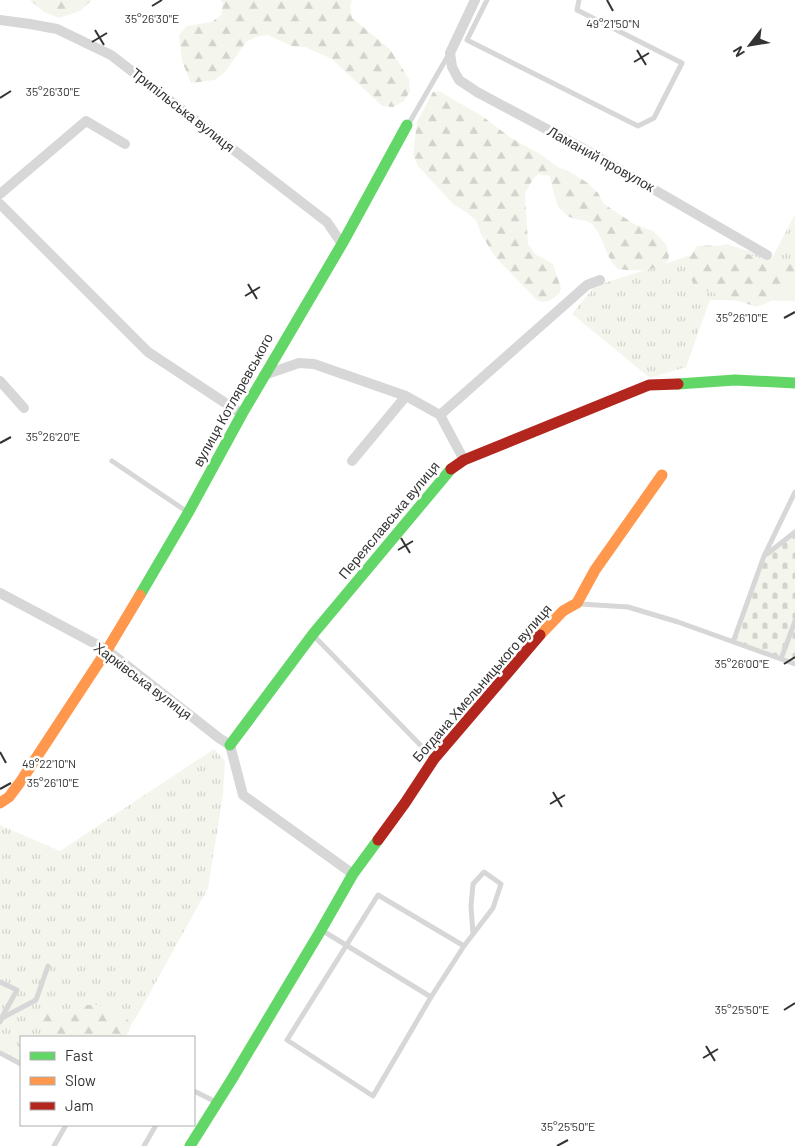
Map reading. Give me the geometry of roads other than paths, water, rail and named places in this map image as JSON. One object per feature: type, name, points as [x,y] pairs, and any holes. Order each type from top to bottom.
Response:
[{"type":"street","name":"вулиця Котляревського","points":[[450,52],[475,0]]},
{"type":"street","name":"Трипільська вулиця","points":[[0,20],[57,29],[111,55],[327,222],[342,244]]},
{"type":"street","name":"Ламаний провулок","points":[[450,52],[452,67],[459,80],[477,92],[584,149],[767,255]]},
{"type":"street","points":[[0,194],[86,122],[125,144]]},
{"type":"street","name":"вулиця Котляревського","points":[[0,803],[21,782],[107,650],[188,513],[263,375],[342,244],[408,125]]},
{"type":"street","points":[[2,209],[148,352],[242,414]]},
{"type":"street","points":[[440,415],[587,285],[600,280]]},
{"type":"street","points":[[263,375],[299,363],[314,364],[406,396],[440,415],[464,460]]},
{"type":"street","name":"Переяславська вулиця","points":[[230,745],[312,634],[453,468],[464,460],[649,385],[735,380],[795,383]]},
{"type":"street","points":[[0,381],[24,408]]},
{"type":"street","points":[[352,461],[406,396]]},
{"type":"street","name":"Богдана Хмельницького вулиця","points":[[190,1146],[353,874],[405,803],[434,759],[538,638],[563,611],[577,603],[595,570],[662,475]]},
{"type":"street","name":"Харківська вулиця","points":[[0,593],[107,650],[230,745]]},
{"type":"street","points":[[230,745],[243,795],[353,874]]},
{"type":"lane","points":[[487,0],[467,40],[638,126],[654,118],[682,63],[577,10],[579,0]]},
{"type":"lane","name":"вулиця Котляревського","points":[[408,125],[450,52]]},
{"type":"lane","points":[[112,461],[188,513]]},
{"type":"lane","points":[[733,642],[764,556],[795,492]]},
{"type":"lane","points":[[764,556],[795,532]]},
{"type":"lane","points":[[577,603],[628,607],[678,622],[795,664]]},
{"type":"lane","points":[[781,659],[795,621]]},
{"type":"lane","points":[[312,634],[434,759]]},
{"type":"lane","points":[[464,946],[378,895],[287,1040],[373,1096],[431,997],[464,946],[493,908],[501,884],[484,872],[473,884],[471,906],[473,934]]},
{"type":"lane","points":[[321,930],[431,997]]},
{"type":"lane","points":[[1,1019],[36,1000],[48,966]]},
{"type":"lane","points":[[0,982],[17,990],[1,1019]]},
{"type":"lane","points":[[0,1053],[20,1063]]},
{"type":"lane","points":[[195,1092],[217,1103]]},
{"type":"lane","points":[[54,1146],[65,1126]]},
{"type":"lane","points":[[144,1146],[155,1126]]}]
